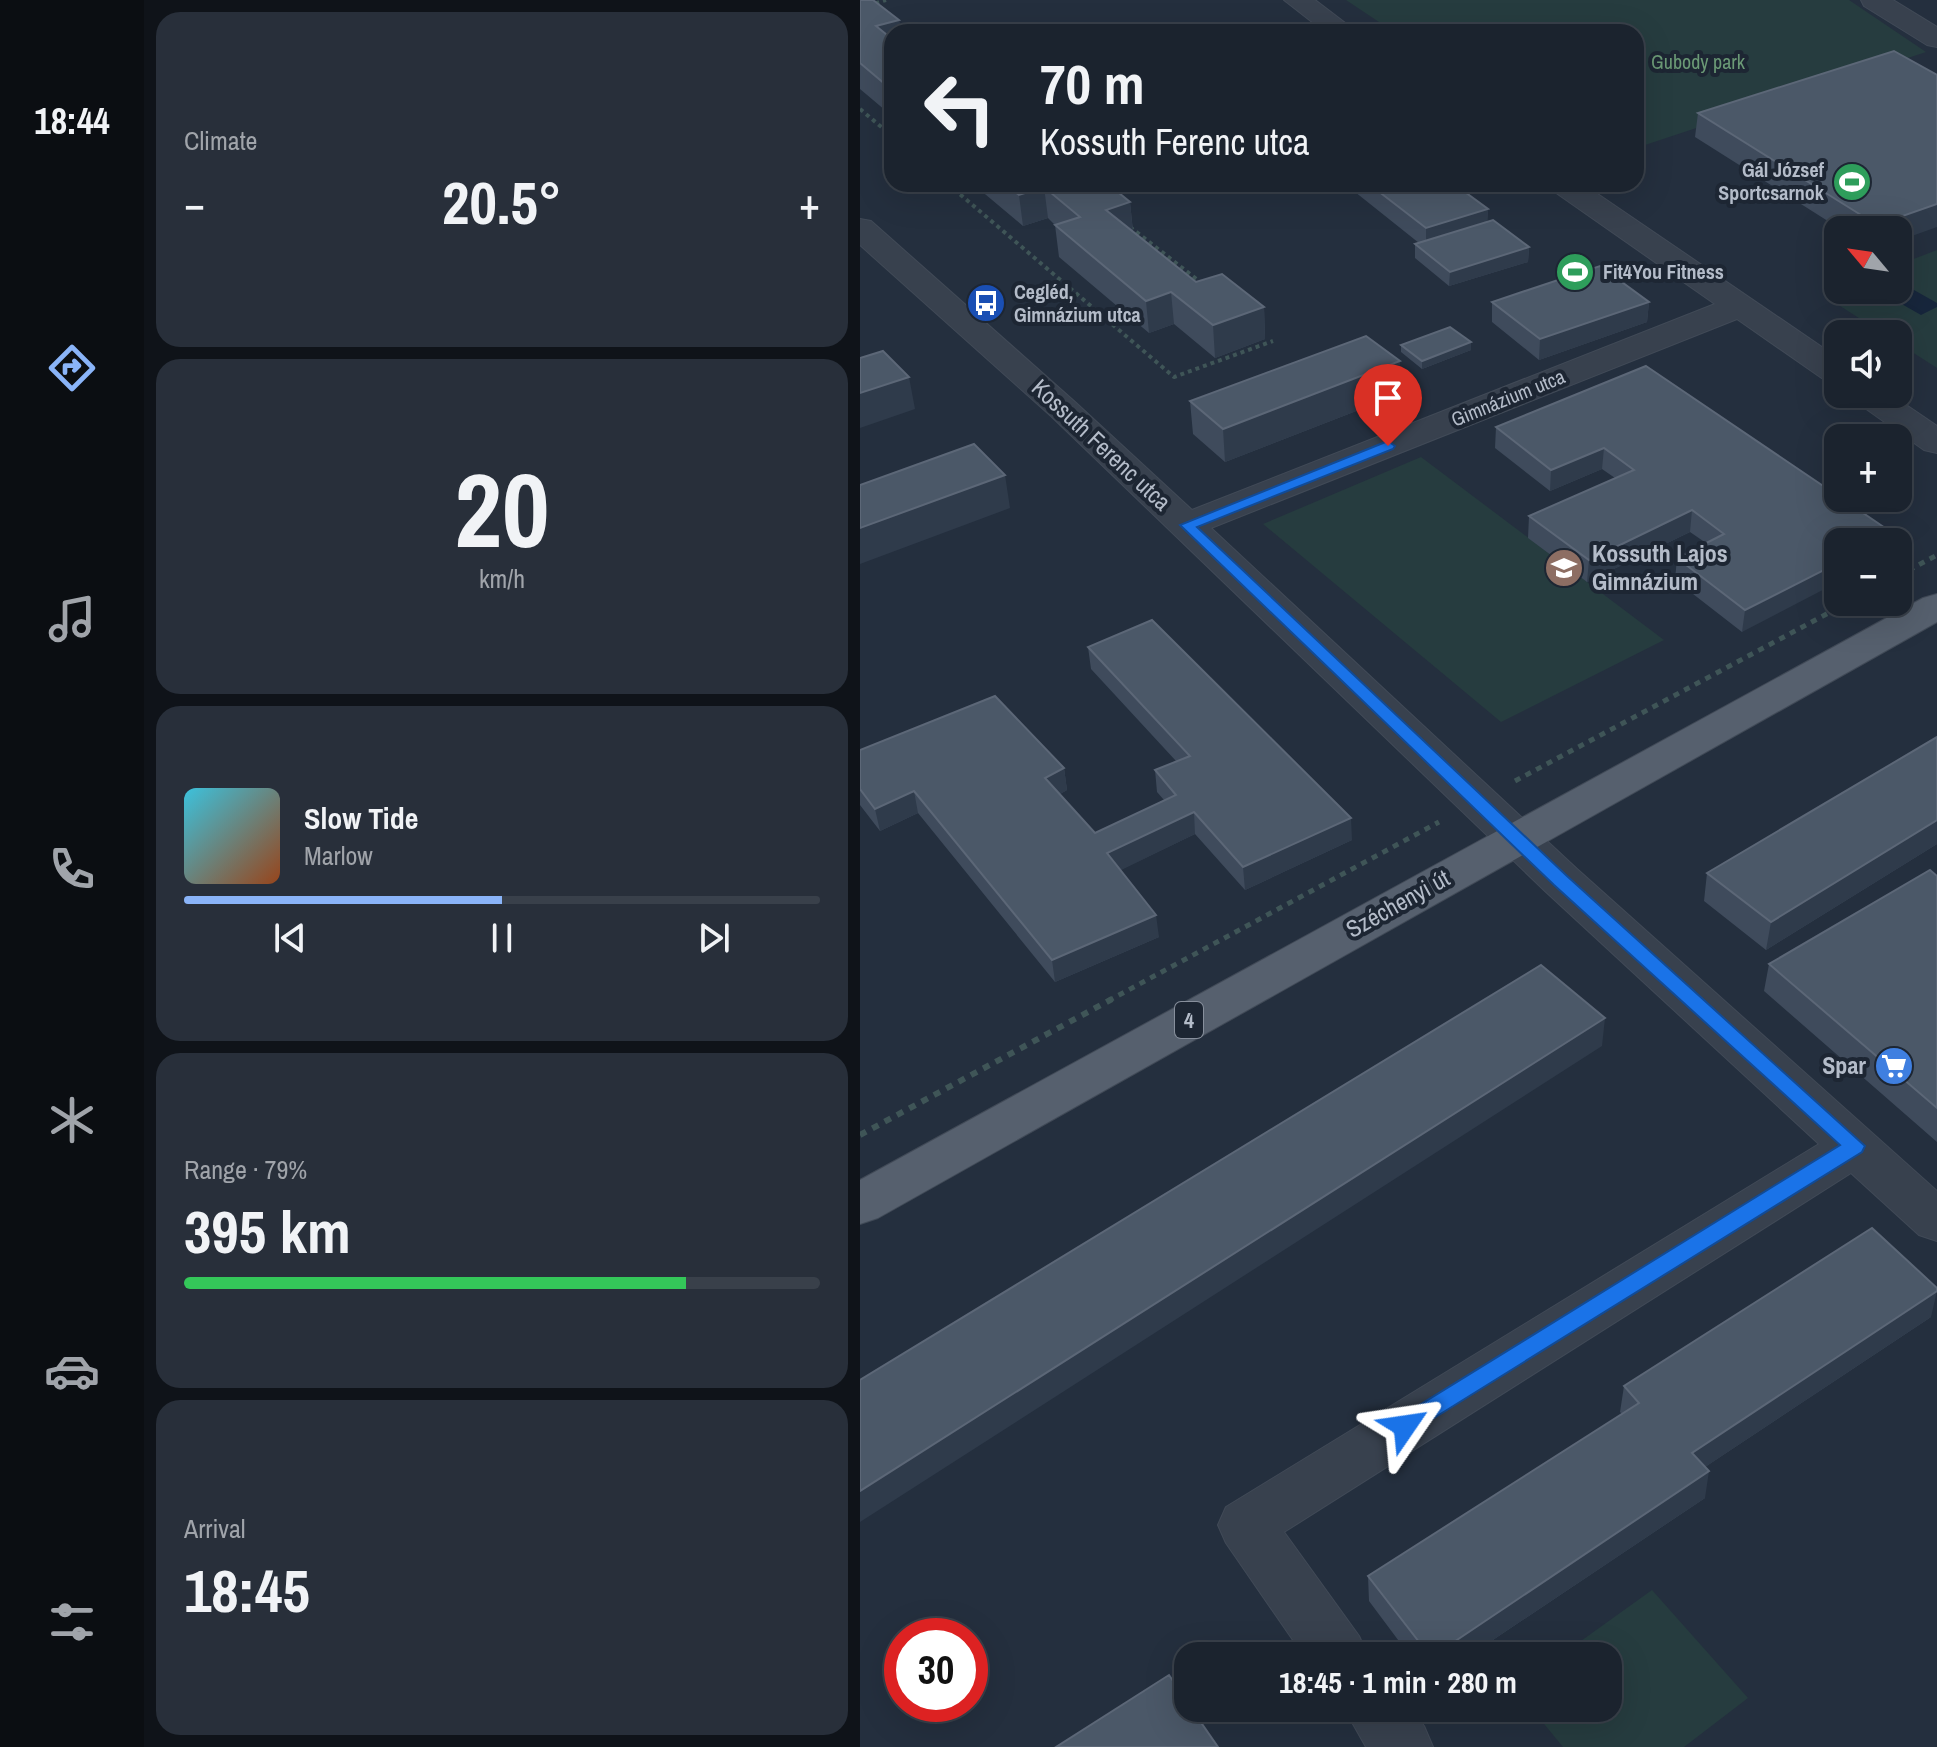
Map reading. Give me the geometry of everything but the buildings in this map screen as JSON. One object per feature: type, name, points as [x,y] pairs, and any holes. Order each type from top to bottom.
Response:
[{"type":"main road","name":"Széchenyi út","points":[[860,1204],[1937,606]]},
{"type":"street","points":[[1297,0],[1332,24]]},
{"type":"street","points":[[1874,0],[1925,21],[1937,39]]},
{"type":"street","points":[[1575,192],[1824,364]]},
{"type":"street","name":"Kossuth Ferenc utca","points":[[860,228],[1063,409],[1561,880],[1937,1221]]},
{"type":"street","name":"Gimnázium utca","points":[[1187,525],[1740,306]]},
{"type":"street","points":[[1887,408],[1937,442]]},
{"type":"street","points":[[1328,1642],[1246,1525],[1855,1146]]},
{"type":"street","points":[[1384,1722],[1402,1747]]},
{"type":"path","points":[[860,8],[886,0]]},
{"type":"path","points":[[860,109],[884,129]]},
{"type":"path","points":[[957,192],[1174,377],[1273,341],[1261,331]]},
{"type":"path","points":[[1126,223],[1212,292]]},
{"type":"path","points":[[1912,568],[1937,555]]},
{"type":"path","points":[[860,1135],[1824,615]]},
{"type":"green space","name":"Gubody park","points":[[1346,0],[1849,0],[1926,52],[1644,145],[1644,24],[1382,24]]},
{"type":"green space","points":[[1937,250],[1937,368],[1912,352],[1912,320],[1862,320],[1837,304],[1912,304],[1912,260]]},
{"type":"green space","points":[[1421,457],[1664,640],[1501,722],[1263,524]]},
{"type":"green space","points":[[1652,1590],[1748,1698],[1684,1747],[1563,1747],[1542,1722],[1622,1722],[1622,1642],[1580,1642]]},
{"type":"water","points":[[1912,289],[1937,303],[1937,307],[1921,315],[1902,304],[1912,304]]},
{"type":"place","name":"Gál József Sportcsarnok","points":[[1852,182]]},
{"type":"place","name":"Fit4You Fitness","points":[[1575,272]]},
{"type":"place","name":"Cegléd, Gimnázium utca","points":[[986,303]]},
{"type":"place","name":"Kossuth Lajos Gimnázium","points":[[1564,568]]},
{"type":"place","name":"Spar","points":[[1894,1066]]},
{"type":"route","points":[[1388,446],[1187,525],[1561,880],[1855,1146],[1405,1426]]}]
